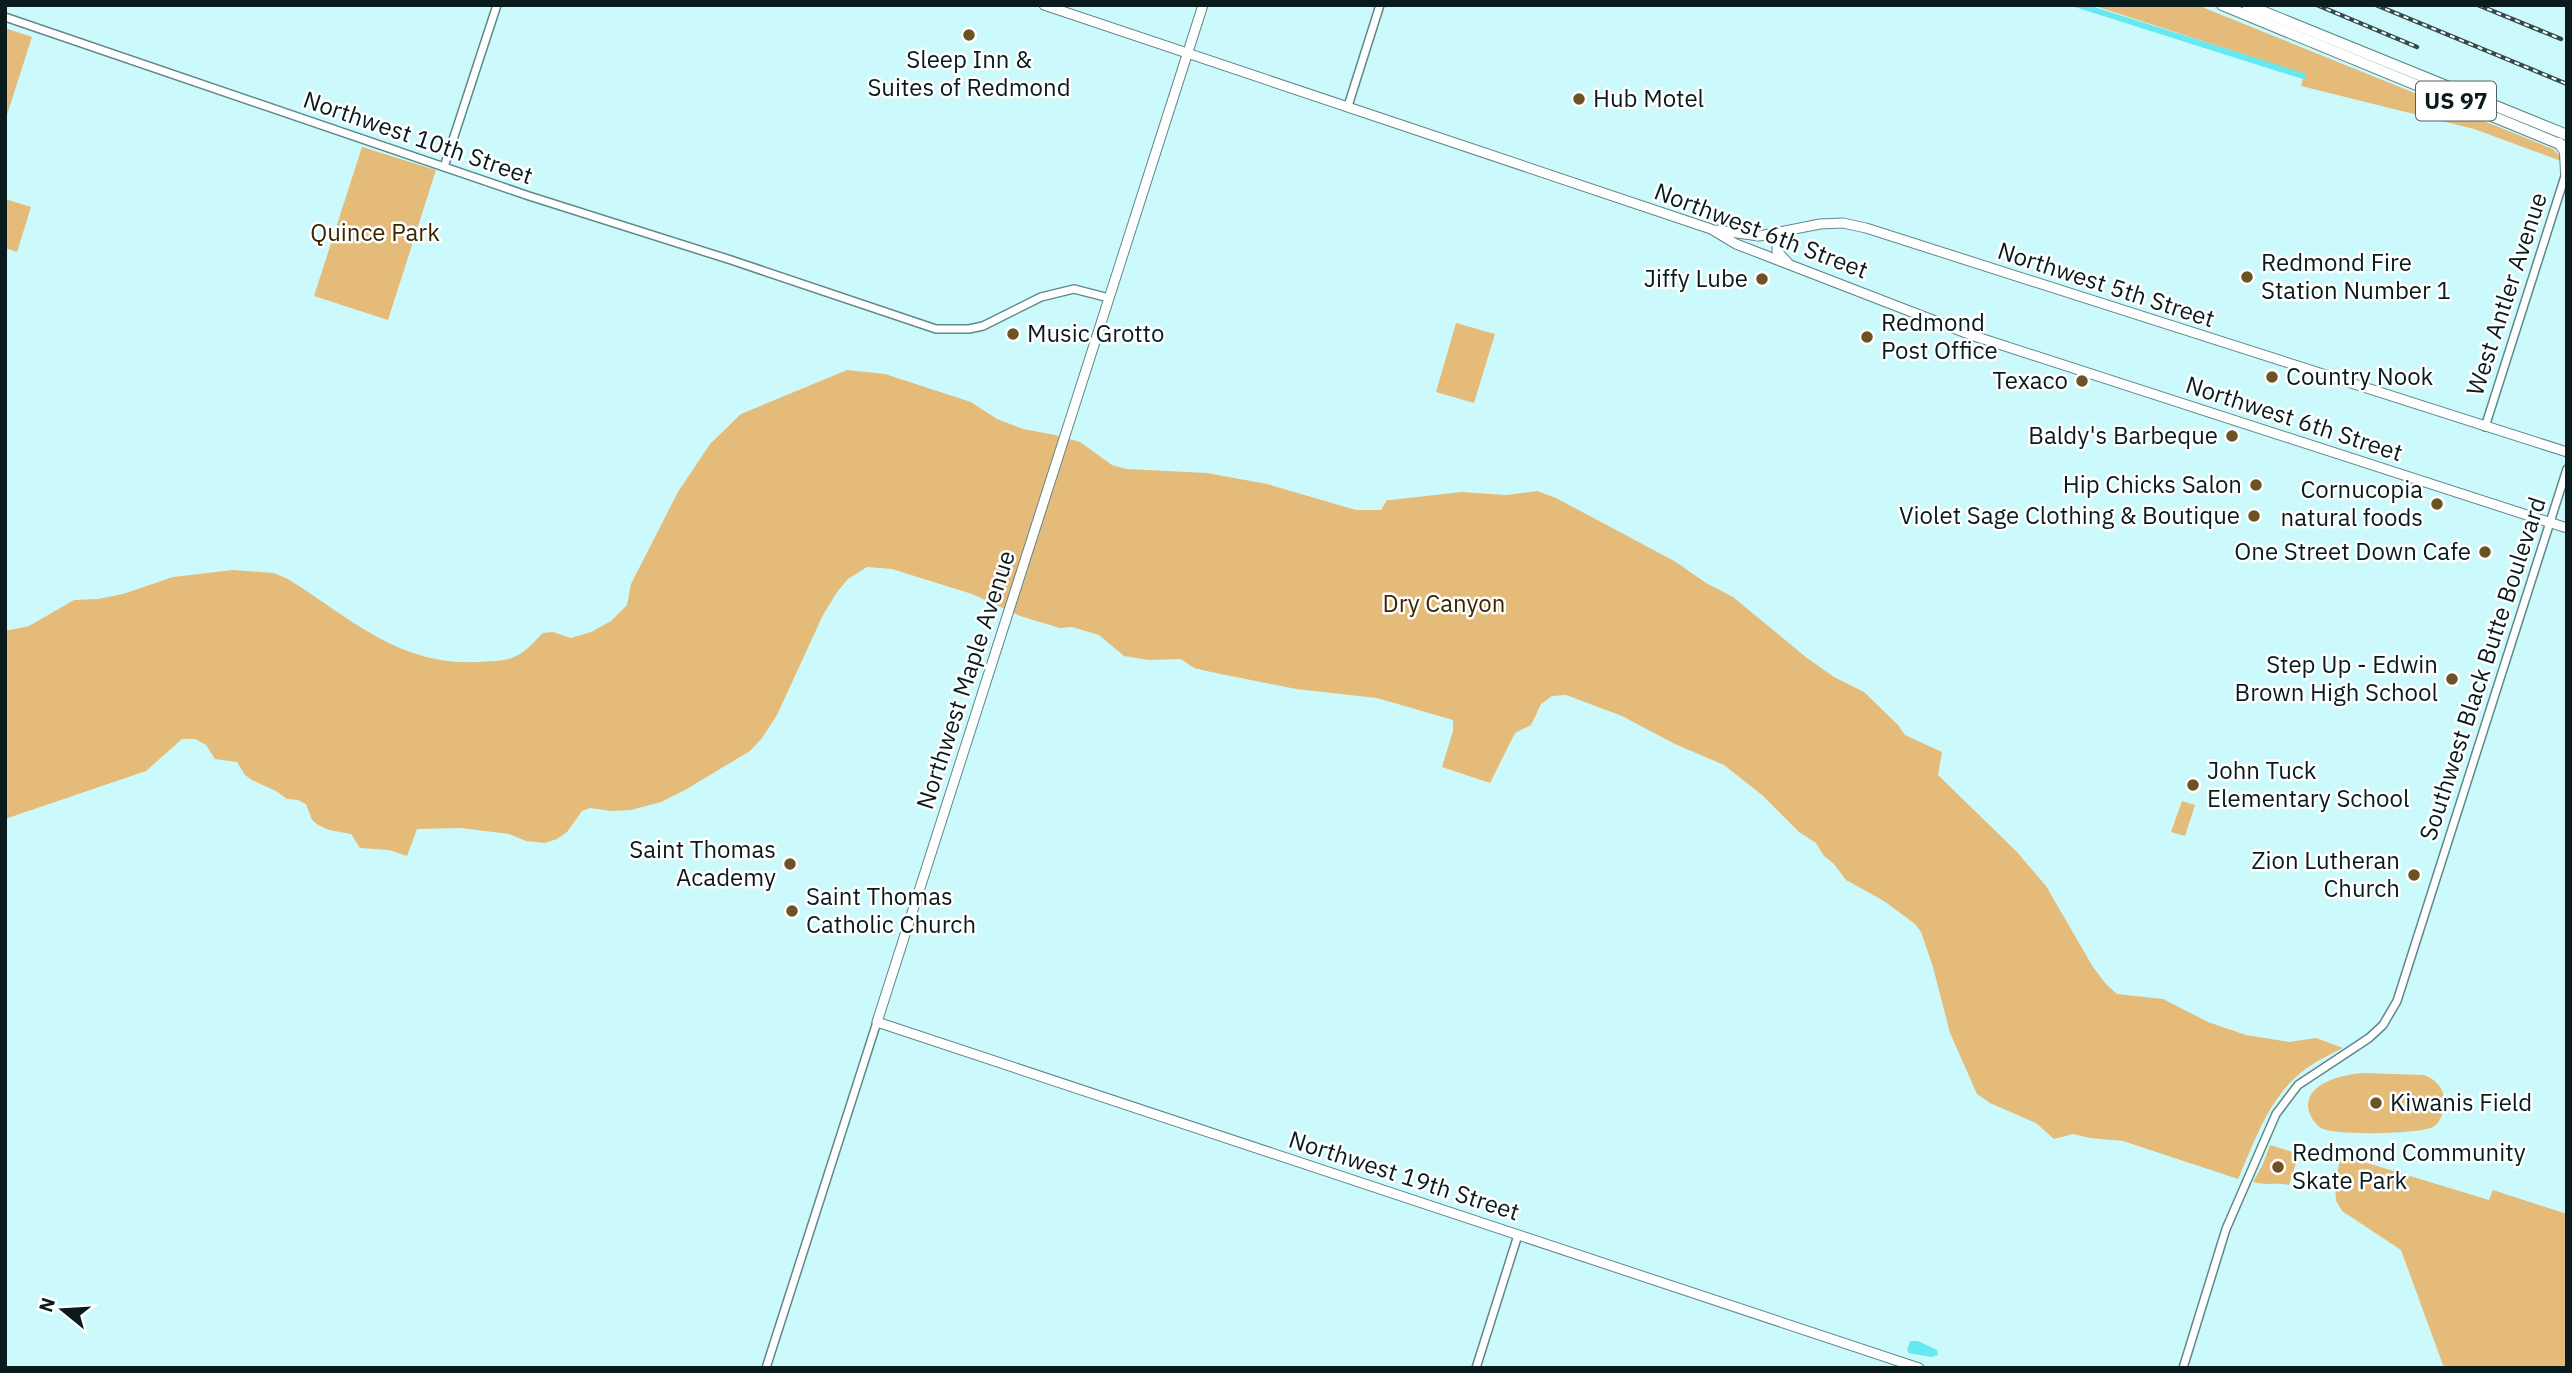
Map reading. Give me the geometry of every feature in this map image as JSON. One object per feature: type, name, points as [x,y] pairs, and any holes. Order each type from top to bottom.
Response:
[{"type":"highway","name":"US 97","points":[[2222,5],[2563,145]]},
{"type":"highway","name":"US 97","points":[[2247,5],[2564,132]]},
{"type":"highway","points":[[2563,145],[2566,173]]},
{"type":"main road","name":"Northwest 6th Street","points":[[1044,5],[1711,229],[1736,244],[1986,340],[2567,528]]},
{"type":"main road","name":"Northwest Maple Avenue","points":[[877,1022],[1203,5]]},
{"type":"main road","name":"Northwest 5th Street","points":[[1711,229],[1759,236],[1820,224],[1843,223],[1866,228],[2567,452]]},
{"type":"main road","points":[[1784,233],[1777,243],[1777,251],[1788,264]]},
{"type":"main road","name":"Northwest 19th Street","points":[[877,1022],[1919,1368]]},
{"type":"street","points":[[444,167],[497,5]]},
{"type":"street","points":[[1348,106],[1380,5]]},
{"type":"street","name":"Northwest 10th Street","points":[[5,18],[529,196],[936,329],[969,329],[983,326],[1041,297],[1074,289],[1109,298]]},
{"type":"street","name":"West Antler Avenue","points":[[2485,426],[2566,173]]},
{"type":"street","name":"Southwest Black Butte Boulevard","points":[[2183,1368],[2226,1229],[2276,1114],[2298,1085],[2370,1038],[2383,1025],[2397,1001],[2567,469]]},
{"type":"street","name":"Northwest Maple Avenue","points":[[766,1368],[877,1022]]},
{"type":"street","points":[[1476,1368],[1518,1235]]},
{"type":"green space","points":[[2092,5],[2197,5],[2553,149],[2561,161],[2474,129],[2301,86],[2304,74]]},
{"type":"green space","points":[[5,28],[32,37],[5,121]]},
{"type":"green space","name":"Quince Park","points":[[362,147],[436,170],[388,320],[314,296]]},
{"type":"green space","points":[[5,199],[31,207],[17,252],[5,248]]},
{"type":"green space","points":[[1456,323],[1495,334],[1474,403],[1436,392]]},
{"type":"green space","name":"Dry Canyon","points":[[847,370],[885,374],[971,402],[997,419],[1023,429],[1080,442],[1112,465],[1126,469],[1207,473],[1267,484],[1356,510],[1381,510],[1387,500],[1461,492],[1506,495],[1537,491],[1556,498],[1676,562],[1706,583],[1733,597],[1807,658],[1834,677],[1864,692],[1905,735],[1942,752],[1938,775],[2017,852],[2046,886],[2093,967],[2117,994],[2163,999],[2208,1022],[2246,1035],[2289,1042],[2316,1038],[2343,1048],[2307,1068],[2277,1098],[2262,1124],[2238,1179],[2123,1141],[2073,1134],[2054,1139],[2036,1123],[1990,1103],[1977,1094],[1950,1033],[1933,967],[1921,932],[1915,924],[1884,901],[1846,880],[1816,843],[1799,832],[1762,795],[1724,765],[1675,744],[1622,716],[1566,695],[1552,696],[1541,704],[1531,725],[1515,733],[1490,783],[1442,767],[1453,731],[1453,720],[1377,698],[1296,689],[1211,672],[1194,668],[1181,659],[1149,660],[1124,656],[1099,635],[1072,627],[1060,628],[1020,616],[972,594],[892,569],[867,567],[848,579],[837,592],[823,615],[777,715],[750,751],[661,802],[631,810],[590,808],[582,811],[567,832],[545,843],[526,841],[509,834],[461,828],[417,829],[407,856],[389,850],[360,848],[351,834],[318,825],[312,820],[306,804],[287,799],[252,780],[245,775],[237,762],[215,759],[206,745],[195,739],[182,739],[146,771],[5,819],[5,631],[29,626],[74,600],[123,594],[173,577],[233,570],[274,573],[288,579],[376,636],[423,656],[477,662],[510,659],[523,652],[543,633],[553,632],[571,638],[591,632],[611,621],[627,605],[631,584],[678,492],[710,444],[741,414]]},
{"type":"green space","points":[[2182,801],[2195,805],[2185,836],[2171,832]]},
{"type":"green space","name":"Kiwanis Field","points":[[2364,1073],[2424,1075],[2431,1079],[2443,1094],[2443,1110],[2439,1122],[2425,1129],[2395,1133],[2342,1132],[2321,1128],[2309,1111],[2312,1093],[2336,1078]]},
{"type":"green space","name":"Redmond Community Skate Park","points":[[2270,1145],[2299,1154],[2289,1185],[2253,1182]]},
{"type":"green space","points":[[2341,1155],[2489,1200],[2493,1190],[2567,1214],[2567,1368],[2452,1368],[2443,1365],[2401,1250],[2342,1211],[2336,1201],[2335,1184]]},
{"type":"water","points":[[1910,1341],[1918,1341],[1937,1350],[1938,1355],[1931,1357],[1909,1353],[1907,1350]]},
{"type":"waterway","points":[[2078,5],[2303,76]]},
{"type":"railway","points":[[2317,5],[2417,47]]},
{"type":"railway","points":[[2376,5],[2567,84]]},
{"type":"railway","points":[[2478,5],[2561,39]]},
{"type":"place","name":"Sleep Inn & Suites of Redmond","points":[[969,35]]},
{"type":"place","name":"Hub Motel","points":[[1579,99]]},
{"type":"place","name":"Redmond Fire Station Number 1","points":[[2247,277]]},
{"type":"place","name":"Jiffy Lube","points":[[1762,279]]},
{"type":"place","name":"Music Grotto","points":[[1013,334]]},
{"type":"place","name":"Redmond Post Office","points":[[1867,337]]},
{"type":"place","name":"Country Nook","points":[[2272,377]]},
{"type":"place","name":"Texaco","points":[[2082,381]]},
{"type":"place","name":"Baldy's Barbeque","points":[[2232,436]]},
{"type":"place","name":"Hip Chicks Salon","points":[[2256,485]]},
{"type":"place","name":"Cornucopia natural foods","points":[[2437,504]]},
{"type":"place","name":"Violet Sage Clothing & Boutique","points":[[2254,516]]},
{"type":"place","name":"One Street Down Cafe","points":[[2485,552]]},
{"type":"place","name":"Step Up - Edwin Brown High School","points":[[2452,679]]},
{"type":"place","name":"John Tuck Elementary School","points":[[2193,785]]},
{"type":"place","name":"Saint Thomas Academy","points":[[790,864]]},
{"type":"place","name":"Zion Lutheran Church","points":[[2414,875]]},
{"type":"place","name":"Saint Thomas Catholic Church","points":[[792,911]]},
{"type":"place","name":"Kiwanis Field","points":[[2376,1103]]},
{"type":"place","name":"Redmond Community Skate Park","points":[[2278,1167]]}]
